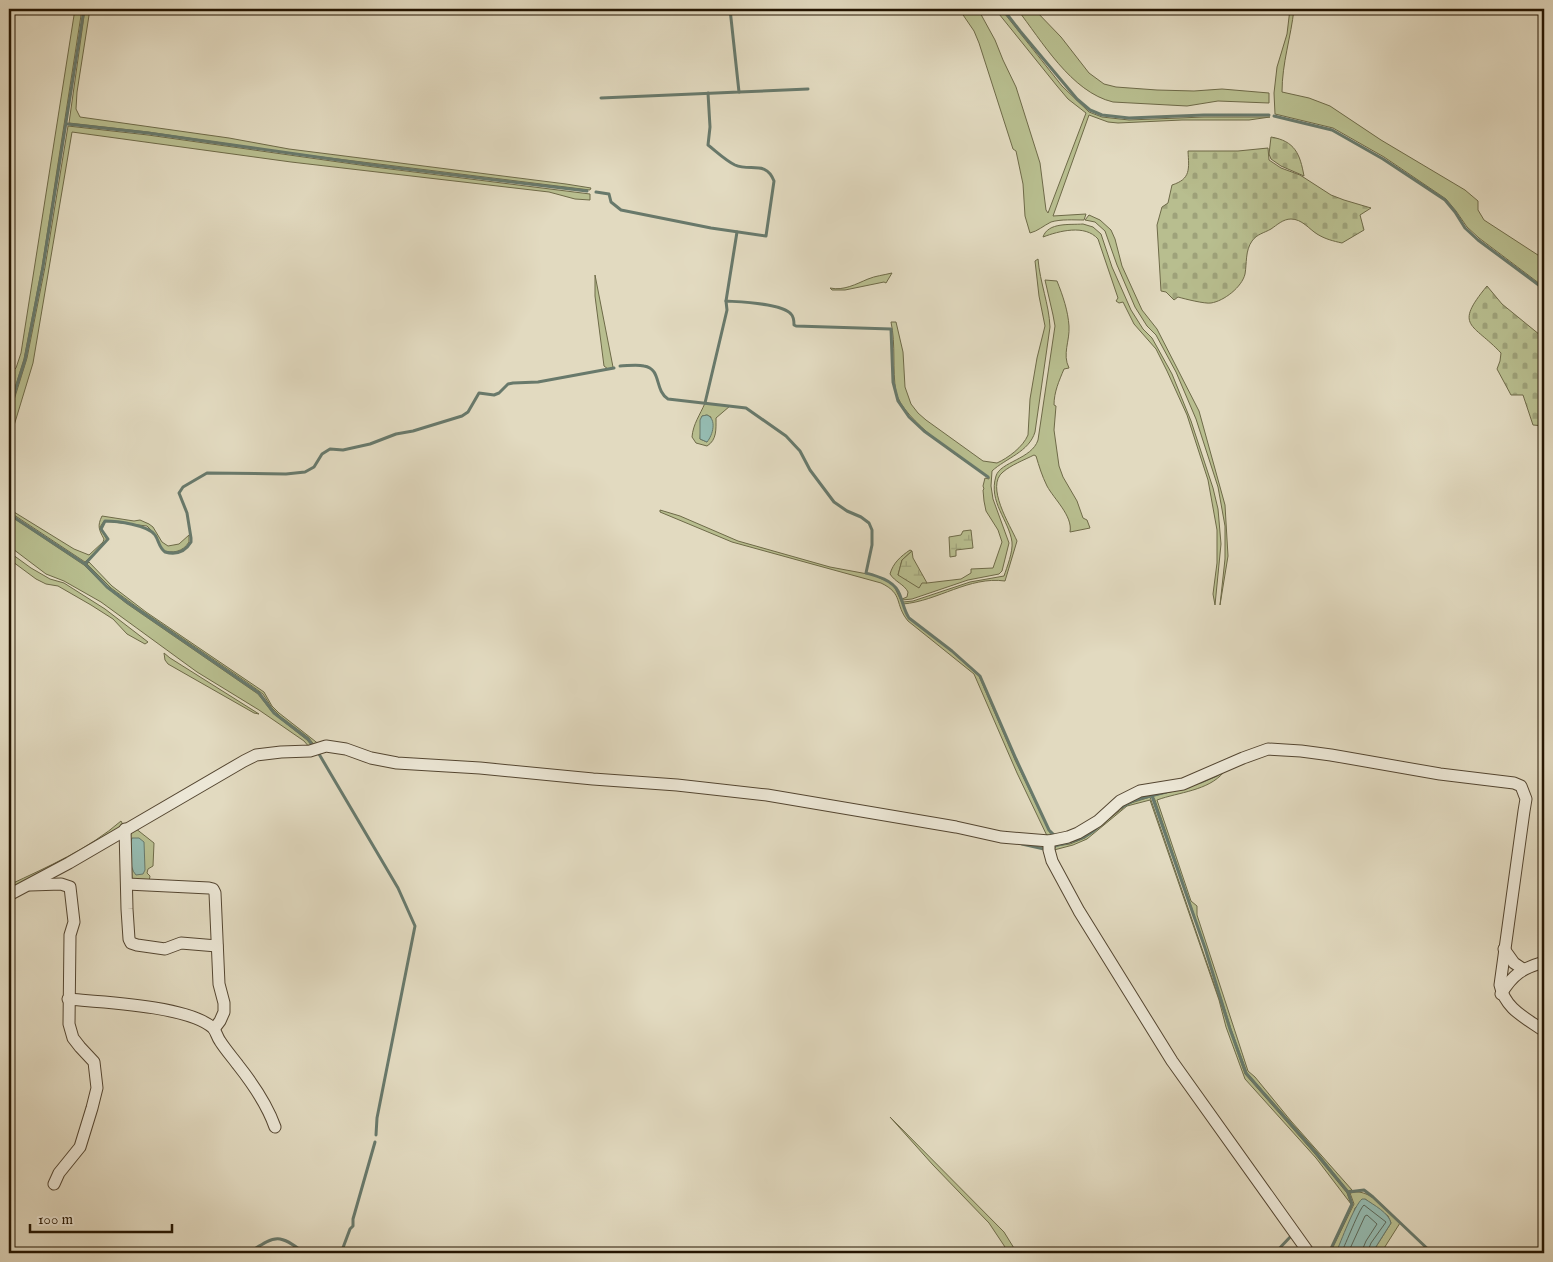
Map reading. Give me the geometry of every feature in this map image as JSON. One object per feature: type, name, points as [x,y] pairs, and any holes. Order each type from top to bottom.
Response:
[{"type":"street","points":[[9,895],[69,863],[256,755],[310,751],[326,746],[346,749],[371,758],[397,763],[480,768],[677,785],[767,795],[956,827],[1001,837],[1048,841],[1078,833],[1098,821],[1120,801],[1136,794],[1183,784],[1243,758],[1268,750],[1301,751],[1440,774],[1514,783],[1521,786],[1526,799],[1500,985],[1501,994],[1512,1009],[1544,1031]]},
{"type":"street","points":[[125,829],[127,909],[129,939],[131,943],[165,949],[181,943],[217,946]]},
{"type":"street","points":[[1048,841],[1052,860],[1079,911],[1172,1061],[1309,1253]]},
{"type":"street","points":[[27,885],[62,884],[70,887],[74,922],[70,935],[69,1024],[80,1047],[94,1062],[97,1088],[80,1147],[59,1173],[54,1184]]},
{"type":"street","points":[[127,884],[181,886],[213,890],[216,899],[219,984],[224,1003],[224,1012],[214,1028]]},
{"type":"street","points":[[1504,949],[1514,963],[1523,969]]},
{"type":"street","points":[[1501,994],[1523,969],[1544,962]]},
{"type":"street","points":[[68,999],[127,1004],[176,1012],[202,1021],[214,1028],[225,1049],[260,1095],[275,1127]]},
{"type":"green space","points":[[75,9],[82,9],[42,267],[24,359],[9,407],[9,374],[16,368],[21,353]]},
{"type":"green space","points":[[85,9],[90,9],[77,92],[76,109],[80,117],[229,138],[289,149],[591,188],[590,190],[289,153],[148,132],[69,123]]},
{"type":"green space","points":[[959,9],[978,9],[995,40],[1016,87],[1040,163],[1046,210],[1048,213],[1086,113],[1068,99],[995,9],[1001,9],[1062,86],[1089,112],[1102,117],[1129,120],[1270,117],[1249,120],[1182,120],[1118,123],[1108,122],[1089,115],[1053,216],[1086,214],[1084,220],[1055,221],[1030,233],[1025,216],[1023,184],[1016,151],[1013,149],[979,43],[974,31]]},
{"type":"green space","points":[[1017,9],[1034,9],[1061,37],[1089,73],[1104,84],[1116,87],[1157,90],[1194,91],[1222,89],[1269,93],[1269,103],[1218,101],[1187,106],[1113,102],[1084,88],[1071,77],[1047,50]]},
{"type":"green space","points":[[1290,9],[1294,9],[1283,71],[1282,92],[1309,98],[1330,106],[1381,140],[1465,190],[1478,201],[1478,210],[1484,220],[1544,259],[1544,287],[1479,238],[1467,227],[1446,199],[1384,157],[1333,128],[1275,114],[1274,93],[1277,67],[1287,34]]},
{"type":"green space","points":[[68,126],[590,194],[590,200],[575,199],[549,192],[291,162],[72,132],[33,363],[9,442],[9,416],[27,358],[45,267]]},
{"type":"green space","points":[[1271,137],[1291,145],[1301,161],[1304,176],[1281,166],[1271,159],[1269,154]]},
{"type":"green space","points":[[1268,148],[1269,160],[1281,168],[1300,175],[1331,195],[1371,208],[1360,215],[1364,230],[1342,243],[1320,236],[1295,219],[1285,220],[1258,235],[1252,241],[1247,253],[1243,279],[1227,296],[1211,303],[1178,297],[1174,300],[1166,292],[1161,291],[1157,225],[1162,207],[1168,203],[1172,185],[1183,180],[1188,172],[1188,151],[1238,151]]},
{"type":"green space","points":[[1089,215],[1100,220],[1111,230],[1122,266],[1142,310],[1157,329],[1199,411],[1225,505],[1228,556],[1220,605],[1225,559],[1225,526],[1218,487],[1196,419],[1176,372],[1156,335],[1147,326],[1135,307],[1105,231],[1095,222],[1085,220]]},
{"type":"green space","points":[[1083,224],[1093,227],[1101,234],[1112,267],[1131,310],[1143,329],[1152,338],[1172,374],[1191,421],[1218,509],[1221,544],[1215,605],[1213,594],[1217,563],[1217,530],[1208,480],[1187,415],[1167,371],[1156,349],[1134,324],[1123,302],[1119,303],[1116,301],[1118,298],[1098,239],[1093,234],[1079,230],[1064,231],[1043,237],[1046,232],[1054,227]]},
{"type":"green space","points":[[1038,259],[1050,327],[1035,432],[1028,445],[992,471],[991,486],[993,499],[1009,543],[1002,571],[999,574],[968,580],[912,599],[902,600],[907,597],[908,592],[890,574],[898,560],[910,550],[912,551],[902,560],[898,575],[927,583],[961,579],[971,573],[971,569],[993,568],[1002,542],[998,530],[986,511],[984,501],[983,486],[985,478],[989,479],[989,477],[936,439],[910,415],[901,403],[896,392],[891,322],[896,322],[903,352],[905,387],[911,404],[926,420],[983,461],[997,463],[1015,452],[1028,435],[1030,399],[1045,326],[1035,261]]},
{"type":"green space","points":[[892,273],[886,283],[845,290],[832,290],[830,288],[845,288],[871,278]]},
{"type":"green space","points":[[595,275],[613,367],[608,369],[604,366],[595,296]]},
{"type":"green space","points":[[1045,280],[1057,281],[1068,315],[1069,326],[1066,358],[1069,368],[1064,369],[1054,400],[1054,405],[1056,406],[1054,430],[1059,466],[1077,501],[1083,518],[1087,520],[1090,528],[1070,532],[1069,520],[1047,486],[1034,455],[1010,467],[998,478],[998,496],[1001,506],[1017,541],[1005,581],[979,582],[916,602],[903,604],[903,602],[913,601],[970,582],[1004,576],[1011,555],[1012,542],[997,503],[994,485],[999,471],[1029,452],[1038,440],[1055,326]]},
{"type":"green space","points":[[1487,286],[1502,304],[1540,335],[1544,336],[1544,426],[1533,425],[1523,395],[1511,395],[1497,369],[1501,353],[1471,324],[1469,317],[1471,310]]},
{"type":"green space","points":[[705,403],[730,406],[716,418],[716,430],[713,441],[707,446],[696,443],[692,437],[695,424]],"holes":[[[707,415],[711,417],[707,442],[700,439],[702,416]]]},
{"type":"green space","points":[[660,510],[680,516],[738,541],[830,567],[873,575],[889,582],[894,586],[909,618],[979,676],[1015,760],[1051,835],[1059,835],[1097,820],[1049,840],[1017,773],[974,674],[908,621],[896,595],[888,587],[881,583],[732,542],[660,512]]},
{"type":"green space","points":[[14,512],[74,549],[89,555],[104,539],[99,525],[102,516],[134,521],[140,520],[149,524],[162,542],[168,546],[179,544],[189,535],[189,542],[180,550],[166,551],[162,550],[156,535],[147,526],[104,521],[100,527],[107,540],[85,562],[11,513]]},
{"type":"green space","points":[[9,515],[84,565],[106,587],[126,603],[258,694],[273,713],[313,747],[310,748],[304,741],[259,710],[197,672],[101,602],[64,581],[46,574],[9,546]]},
{"type":"green space","points":[[971,530],[973,548],[956,550],[956,556],[950,557],[949,537],[961,535],[963,531]]},
{"type":"green space","points":[[912,551],[913,558],[927,583],[922,583],[919,588],[898,575],[902,560]]},
{"type":"green space","points":[[9,552],[31,568],[50,579],[64,583],[105,609],[148,642],[145,644],[127,634],[113,619],[58,586],[46,584],[36,579],[9,559]]},
{"type":"green space","points":[[89,562],[112,586],[146,612],[264,692],[272,706],[279,713],[320,745],[315,746],[309,738],[281,717],[272,708],[263,694],[111,588],[87,564]]},
{"type":"green space","points":[[164,653],[259,714],[254,713],[168,664]]},
{"type":"green space","points":[[1224,772],[1202,787],[1157,800],[1191,901],[1197,906],[1197,915],[1248,1071],[1352,1190],[1348,1191],[1317,1152],[1247,1073],[1153,796],[1187,788],[1217,775],[1187,786],[1127,802],[1090,833],[1077,840],[1052,847],[1051,844],[1120,801]]},
{"type":"green space","points":[[1150,797],[1245,1074],[1347,1193],[1351,1204],[1316,1158],[1245,1079],[1150,800],[1127,806],[1087,839],[1054,850],[1056,846],[1070,844],[1085,838],[1128,804]]},
{"type":"green space","points":[[121,821],[124,827],[9,889],[9,885],[82,849]]},
{"type":"green space","points":[[135,828],[154,843],[153,866],[148,869],[147,873],[150,876],[149,882],[129,881],[128,832]]},
{"type":"green space","points":[[1059,867],[1202,1102],[1061,874]]},
{"type":"green space","points":[[890,1117],[1004,1232],[1017,1253],[1009,1253],[989,1223]]},
{"type":"green space","points":[[1356,1192],[1374,1198],[1400,1223],[1381,1253],[1372,1253],[1391,1223],[1388,1216],[1365,1199],[1355,1208],[1352,1219],[1336,1253],[1330,1253],[1354,1204],[1350,1193]]},
{"type":"water","points":[[707,415],[712,420],[713,427],[707,442],[700,439],[700,420],[702,416]]},
{"type":"water","points":[[132,838],[139,838],[144,842],[145,870],[143,874],[136,875],[132,868],[130,852]]},
{"type":"water","points":[[1362,1199],[1365,1199],[1381,1210],[1390,1219],[1391,1223],[1372,1253],[1336,1253],[1352,1216]]},
{"type":"waterway","points":[[9,410],[25,360],[43,267],[84,9]]},
{"type":"waterway","points":[[601,98],[739,92],[730,9]]},
{"type":"waterway","points":[[1003,9],[1077,99],[1090,110],[1102,115],[1129,118],[1269,115]]},
{"type":"waterway","points":[[739,92],[808,89]]},
{"type":"waterway","points":[[596,192],[609,194],[611,202],[621,210],[711,228],[766,236],[774,181],[767,171],[735,165],[708,145],[710,127],[708,93]]},
{"type":"waterway","points":[[1274,116],[1332,130],[1383,159],[1445,200],[1465,228],[1478,240],[1544,289]]},
{"type":"waterway","points":[[67,124],[148,133],[373,165],[587,191]]},
{"type":"waterway","points":[[705,403],[727,310],[726,301],[737,232]]},
{"type":"waterway","points":[[726,301],[779,307],[791,314],[796,326],[891,329],[893,382],[898,401],[909,417],[924,431],[988,477]]},
{"type":"waterway","points":[[620,366],[638,365],[650,368],[656,375],[661,390],[668,399],[746,408],[786,436],[800,451],[810,470],[834,502],[869,523],[872,530],[872,545],[866,573],[892,584],[898,591],[909,618],[952,651],[980,676],[1049,830],[1054,835]]},
{"type":"waterway","points":[[85,564],[108,539],[101,529],[105,521],[124,523],[146,529],[155,535],[165,552],[176,553],[186,548],[191,542],[191,538],[187,513],[179,493],[183,487],[207,473],[286,474],[305,472],[314,467],[322,454],[330,449],[343,450],[370,444],[396,434],[413,431],[462,416],[468,412],[479,393],[494,395],[499,393],[508,384],[538,382],[614,368]]},
{"type":"waterway","points":[[9,514],[85,564],[107,587],[127,602],[259,693],[274,713],[308,739],[313,746]]},
{"type":"waterway","points":[[319,754],[398,888],[415,926],[377,1118],[376,1135]]},
{"type":"waterway","points":[[1201,782],[1217,775]]},
{"type":"waterway","points":[[1120,808],[1135,800],[1166,792]]},
{"type":"waterway","points":[[1152,796],[1246,1073],[1348,1192],[1352,1204],[1329,1253]]},
{"type":"waterway","points":[[1053,848],[1085,836],[1100,825]]},
{"type":"waterway","points":[[1022,844],[1044,849],[1045,853]]},
{"type":"waterway","points":[[341,1253],[350,1229],[353,1226],[353,1219],[375,1142]]},
{"type":"waterway","points":[[1348,1192],[1364,1190],[1432,1253]]},
{"type":"waterway","points":[[1275,1253],[1292,1235],[1290,1233]]},
{"type":"waterway","points":[[248,1253],[264,1243],[276,1239],[282,1239],[304,1253]]}]
